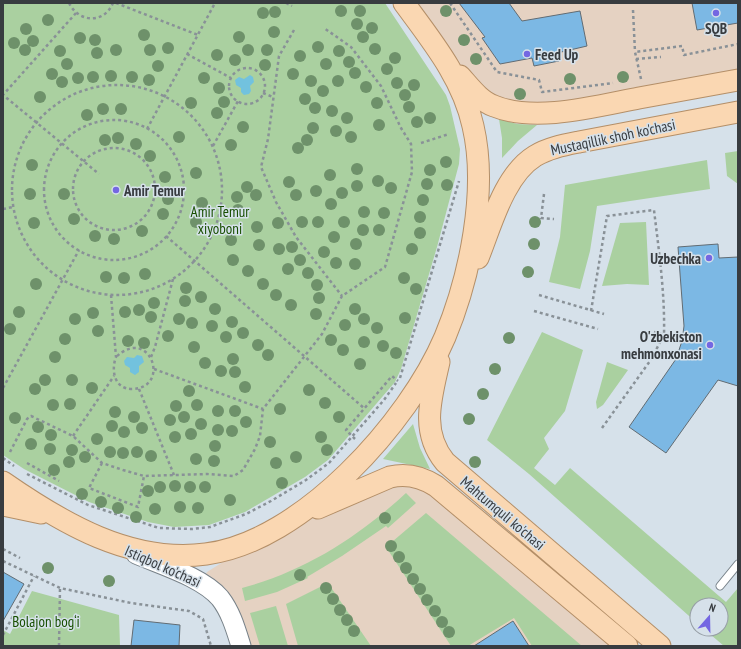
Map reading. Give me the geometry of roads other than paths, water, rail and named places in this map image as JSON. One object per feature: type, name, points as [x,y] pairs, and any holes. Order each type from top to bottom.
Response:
[{"type":"main road","points":[[3,505],[53,516],[99,538],[146,552],[182,555],[218,552],[258,540],[293,519],[325,494],[372,446],[417,387],[447,331],[462,284],[473,237],[477,206],[479,175],[477,144],[470,113],[458,84],[443,57],[407,6]]},
{"type":"main road","points":[[443,57],[471,88],[489,104],[502,109],[520,112],[562,111],[738,80]]},
{"type":"main road","name":"Mustaqillik shoh ko'chasi","points":[[447,331],[506,190],[518,171],[529,160],[539,154],[563,145],[738,112]]},
{"type":"main road","name":"Mahtumquli ko'chasi","points":[[447,331],[428,415],[429,429],[439,455],[452,470],[660,646]]},
{"type":"main road","points":[[9,475],[53,516]]},
{"type":"main road","name":"Mahtumquli ko'chasi","points":[[293,519],[390,477],[402,475],[420,478],[436,486],[627,646]]},
{"type":"street","name":"Istiqbol ko'chasi","points":[[99,538],[201,582],[209,588],[220,599],[228,612],[241,646]]},
{"type":"lane","points":[[720,586],[738,564]]},
{"type":"water","points":[[250,75],[253,77],[254,82],[250,86],[251,91],[249,94],[244,95],[241,92],[241,88],[236,85],[235,80],[239,77],[244,79]]},
{"type":"water","points":[[137,355],[142,356],[144,362],[139,366],[139,372],[135,375],[130,372],[130,368],[125,365],[124,361],[127,357],[134,358]]},
{"type":"place","name":"SQB","points":[[716,13]]},
{"type":"place","name":"Feed Up","points":[[527,54]]},
{"type":"place","name":"Amir Temur","points":[[116,190]]},
{"type":"place","name":"Uzbechka","points":[[709,258]]},
{"type":"place","name":"O'zbekiston mehmonxonasi","points":[[710,345]]},
{"type":"park label","name":"Amir Temur xiyoboni","points":[[220,220]]},
{"type":"park label","name":"Bolajon bog‘i","points":[[46,621]]}]
